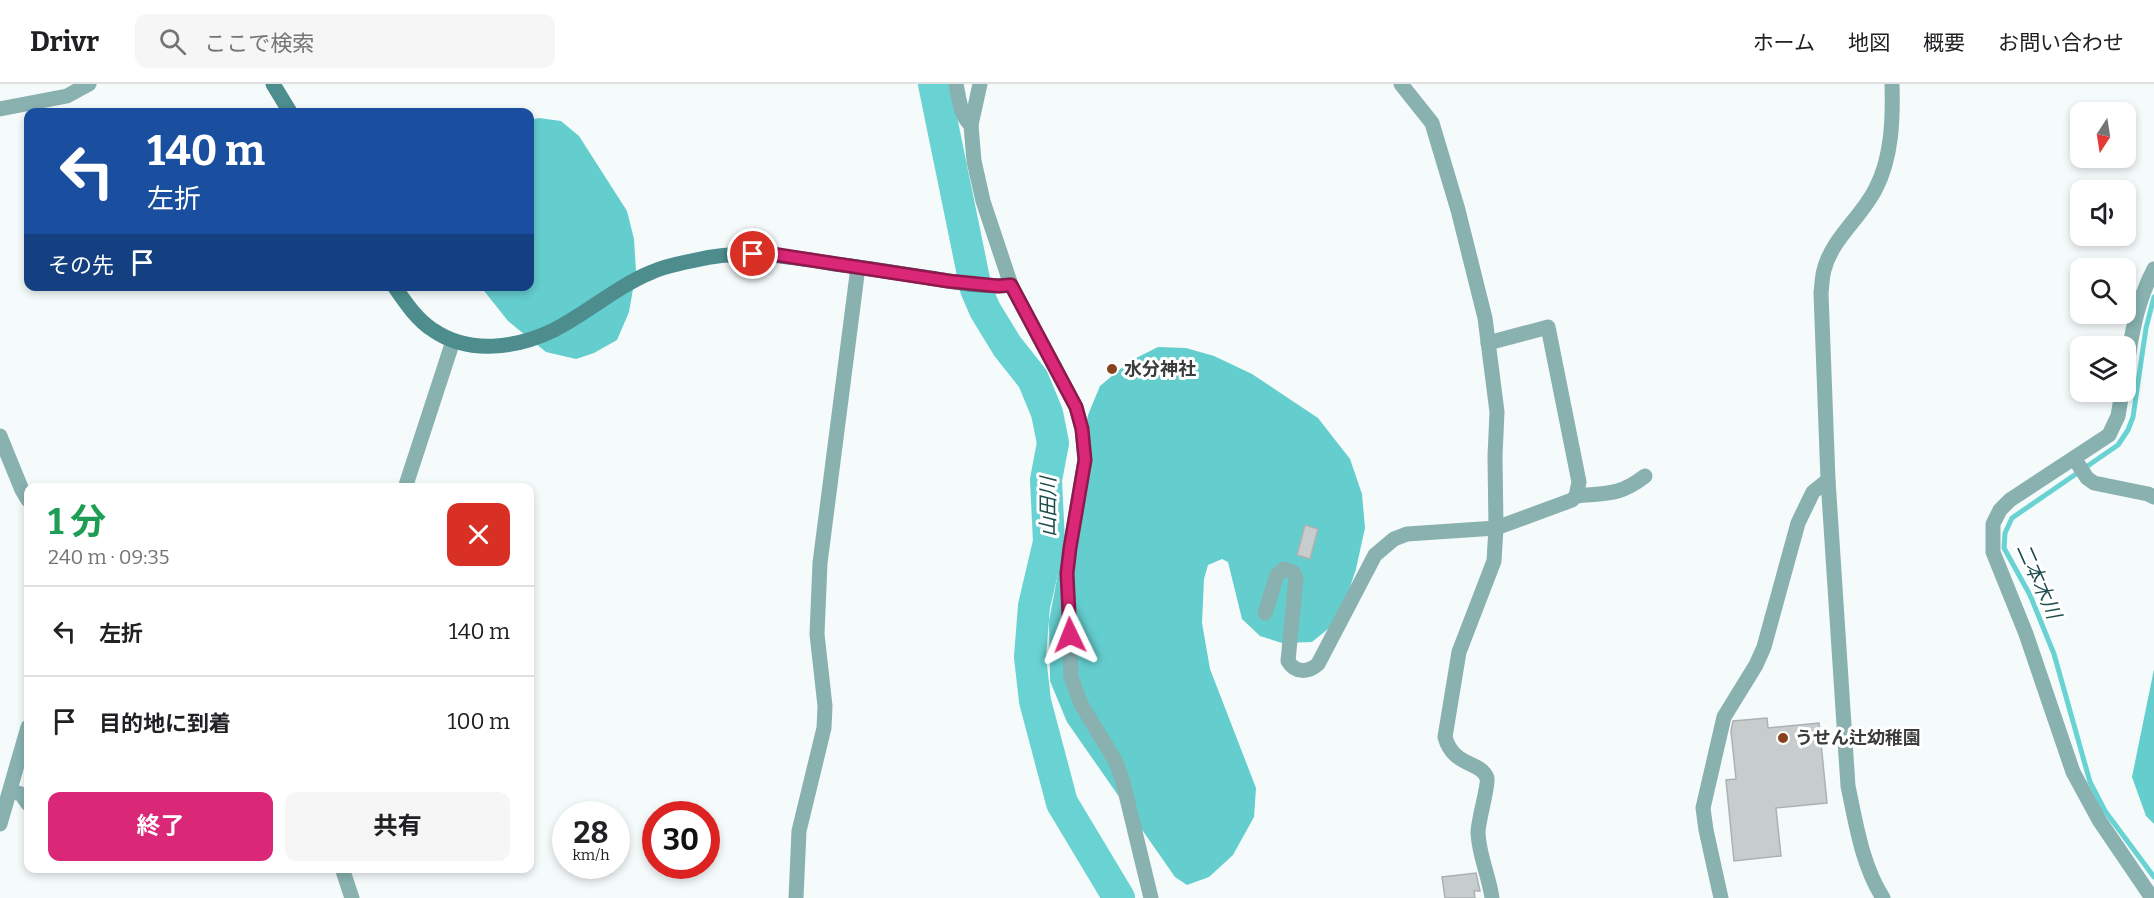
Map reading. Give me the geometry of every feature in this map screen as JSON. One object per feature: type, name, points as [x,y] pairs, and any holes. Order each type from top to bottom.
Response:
[{"type":"street","points":[[0,109],[67,96],[88,84]]},
{"type":"street","points":[[273,84],[288,108]]},
{"type":"street","points":[[956,84],[963,114],[971,124]]},
{"type":"street","points":[[980,84],[971,124],[974,161],[1004,286],[1076,407],[1082,429],[1085,460],[1067,573],[1071,677],[1081,704],[1116,762],[1151,898]]},
{"type":"street","points":[[1401,84],[1432,123],[1458,210],[1485,318],[1497,412],[1494,561],[1459,652],[1445,737],[1448,748],[1453,754],[1481,771],[1486,778],[1478,834],[1492,898]]},
{"type":"street","points":[[1883,898],[1873,882],[1857,832],[1848,786],[1828,480],[1821,292],[1824,270],[1832,250],[1876,188],[1886,161],[1891,134],[1892,84]]},
{"type":"street","points":[[398,291],[413,312],[432,330],[453,340],[483,346],[505,345],[532,339],[555,329],[651,272],[695,260],[734,254],[772,254],[948,281],[1004,286]]},
{"type":"street","points":[[796,898],[799,831],[824,728],[825,706],[817,633],[820,562],[858,267]]},
{"type":"street","points":[[2132,336],[2146,284],[2154,269]]},
{"type":"street","points":[[1265,613],[1276,575],[1284,568],[1293,572],[1296,578],[1288,661],[1296,669],[1307,671],[1318,664],[1375,555],[1394,539],[1407,534],[1496,528],[1572,500],[1576,496],[1579,483],[1548,327],[1488,343]]},
{"type":"street","points":[[407,483],[453,340]]},
{"type":"street","points":[[2120,402],[2118,416],[2109,435],[2075,461],[2010,500],[2000,510],[1993,524],[1993,552],[2026,634],[2073,772],[2093,811],[2152,898]]},
{"type":"street","points":[[0,436],[24,493]]},
{"type":"street","points":[[2075,461],[2087,478],[2094,483],[2154,497]]},
{"type":"street","points":[[1576,496],[1619,492],[1645,476]]},
{"type":"street","points":[[1721,898],[1703,808],[1725,717],[1756,665],[1764,646],[1798,523],[1814,492],[1828,480]]},
{"type":"street","points":[[0,824],[24,741]]},
{"type":"street","points":[[10,791],[21,794],[24,798]]},
{"type":"street","points":[[344,873],[352,898]]},
{"type":"shaded area","points":[[534,119],[561,121],[579,136],[627,211],[634,239],[636,272],[629,312],[617,340],[594,353],[576,359],[546,352],[508,321],[484,291],[534,291]]},
{"type":"shaded area","points":[[1158,347],[1186,348],[1214,356],[1252,374],[1318,418],[1350,459],[1362,494],[1365,528],[1356,569],[1339,620],[1312,642],[1282,643],[1260,636],[1242,619],[1228,562],[1222,559],[1208,565],[1204,579],[1202,623],[1210,669],[1256,788],[1254,817],[1233,855],[1209,877],[1187,885],[1175,877],[1067,722],[1050,681],[1049,621],[1088,415],[1100,386],[1130,361]]},
{"type":"shaded area","points":[[2154,669],[2154,824],[2146,816],[2132,777]]},
{"type":"building","points":[[1305,525],[1318,529],[1310,559],[1297,555]]},
{"type":"building","points":[[1767,718],[1768,728],[1819,723],[1827,803],[1776,808],[1781,856],[1734,861],[1726,780],[1736,779],[1731,731],[1733,721]]},
{"type":"building","points":[[1476,873],[1480,891],[1474,891],[1475,898],[1445,898],[1442,877]]},
{"type":"waterway","name":"山田川","points":[[934,84],[976,289],[985,310],[1007,346],[1033,379],[1047,413],[1053,443],[1046,480],[1049,542],[1034,606],[1030,657],[1035,701],[1062,803],[1119,898]]},
{"type":"waterway","name":"二本木川","points":[[2154,297],[2146,328],[2133,417],[2128,430],[2118,445],[2012,518],[2005,533],[2004,548],[2030,595],[2054,654],[2090,782],[2105,811],[2154,877]]},
{"type":"place","name":"水分神社","points":[[1112,369]]},
{"type":"place","name":"うせん辻幼稚園","points":[[1783,738]]},
{"type":"route","points":[[753,254],[772,254],[948,281],[998,286],[1011,285],[1076,407],[1082,429],[1085,460],[1067,573],[1070,635]]}]
